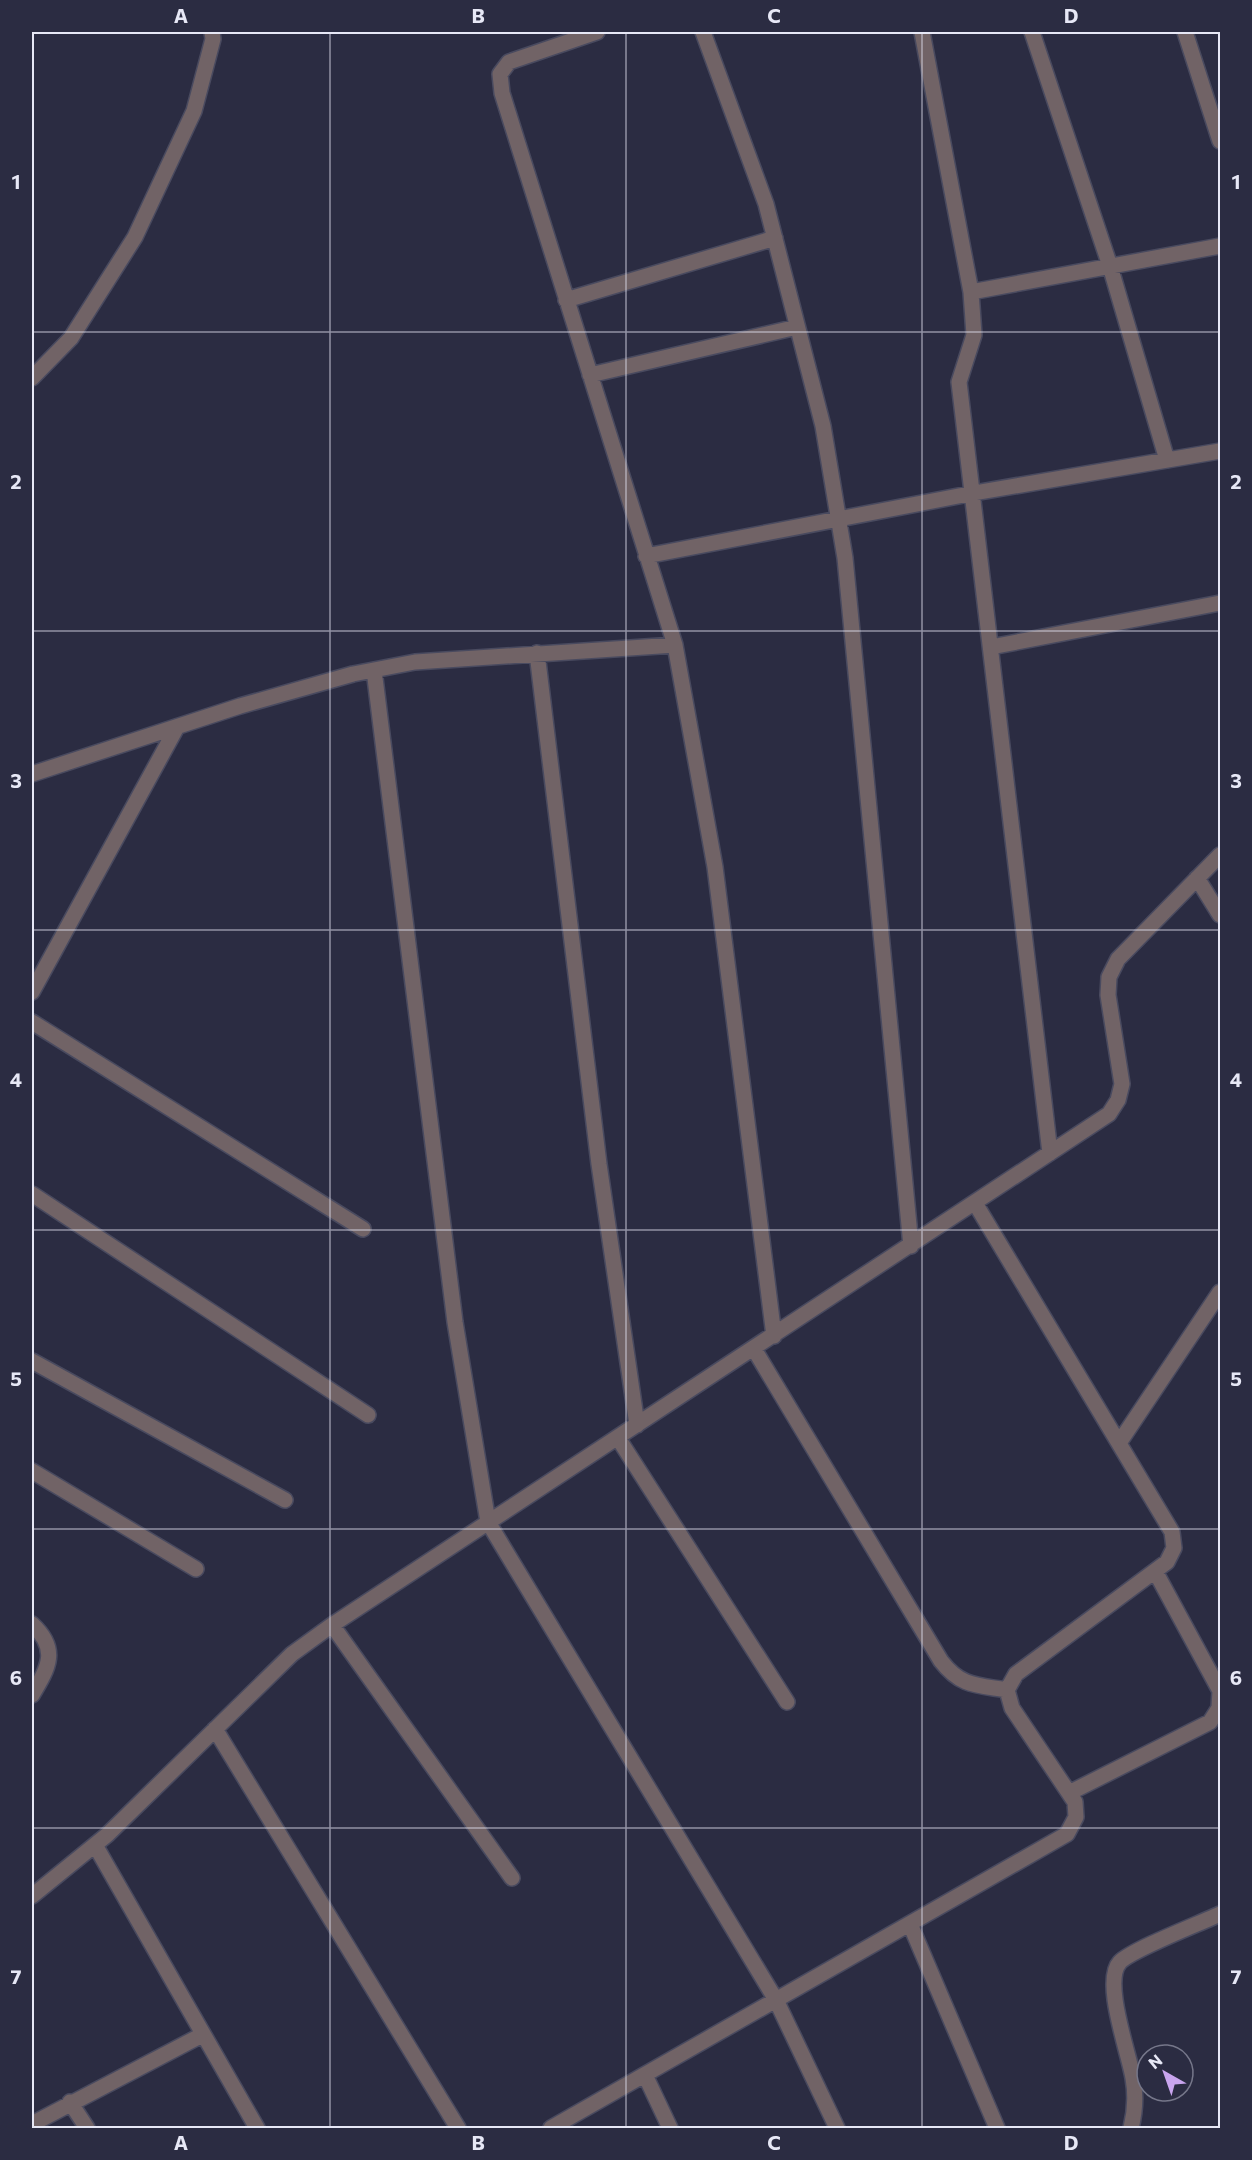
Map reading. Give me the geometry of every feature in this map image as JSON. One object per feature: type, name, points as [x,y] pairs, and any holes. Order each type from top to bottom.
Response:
[{"type":"street","points":[[32,378],[71,338],[135,237],[194,111],[213,39],[212,32]]},
{"type":"street","points":[[597,32],[509,62],[500,74],[502,93],[675,645],[715,867],[774,1336]]},
{"type":"street","points":[[703,32],[766,204],[823,426],[840,519],[911,1246]]},
{"type":"street","points":[[922,32],[971,292],[974,335],[959,382],[974,493],[1050,1153]]},
{"type":"street","points":[[1032,32],[1110,266],[1167,460]]},
{"type":"street","points":[[1185,32],[1221,141]]},
{"type":"street","points":[[566,300],[775,238]]},
{"type":"street","points":[[971,292],[1221,246]]},
{"type":"street","points":[[590,375],[798,327]]},
{"type":"street","points":[[646,556],[974,493],[1221,451]]},
{"type":"street","points":[[991,647],[1221,603]]},
{"type":"street","points":[[32,774],[262,700],[374,670],[415,662],[675,645]]},
{"type":"street","points":[[537,653],[599,1164],[637,1425]]},
{"type":"street","points":[[374,670],[455,1322],[488,1522],[776,2000],[837,2128]]},
{"type":"street","points":[[32,992],[177,727]]},
{"type":"street","points":[[32,1896],[95,1845],[292,1654],[332,1624],[911,1246],[1109,1113],[1118,1100],[1122,1084],[1108,994],[1109,977],[1118,959],[1221,855]]},
{"type":"street","points":[[1197,878],[1221,915]]},
{"type":"street","points":[[32,1022],[363,1229]]},
{"type":"street","points":[[32,1194],[368,1415]]},
{"type":"street","points":[[551,2128],[1066,1834],[1076,1817],[1075,1802],[1012,1708],[1007,1690],[1016,1674],[1167,1562],[1174,1548],[1172,1532],[975,1203]]},
{"type":"street","points":[[1119,1443],[1221,1292]]},
{"type":"street","points":[[753,1349],[941,1661],[952,1675],[964,1683],[1007,1690]]},
{"type":"street","points":[[32,1361],[285,1500]]},
{"type":"street","points":[[618,1438],[787,1702]]},
{"type":"street","points":[[32,1471],[195,1569]]},
{"type":"street","points":[[1068,1793],[1210,1722],[1219,1708],[1220,1691],[1155,1571]]},
{"type":"street","points":[[32,1624],[45,1636],[50,1654],[45,1674],[32,1695]]},
{"type":"street","points":[[332,1624],[512,1878]]},
{"type":"street","points":[[214,1730],[458,2128]]},
{"type":"street","points":[[95,1845],[256,2128]]},
{"type":"street","points":[[1131,2128],[1135,2109],[1133,2079],[1114,1992],[1114,1975],[1120,1962],[1134,1953],[1221,1914]]},
{"type":"street","points":[[910,1923],[997,2128]]},
{"type":"street","points":[[32,2124],[70,2102],[202,2035]]},
{"type":"street","points":[[645,2075],[670,2128]]},
{"type":"street","points":[[70,2102],[87,2128]]}]
